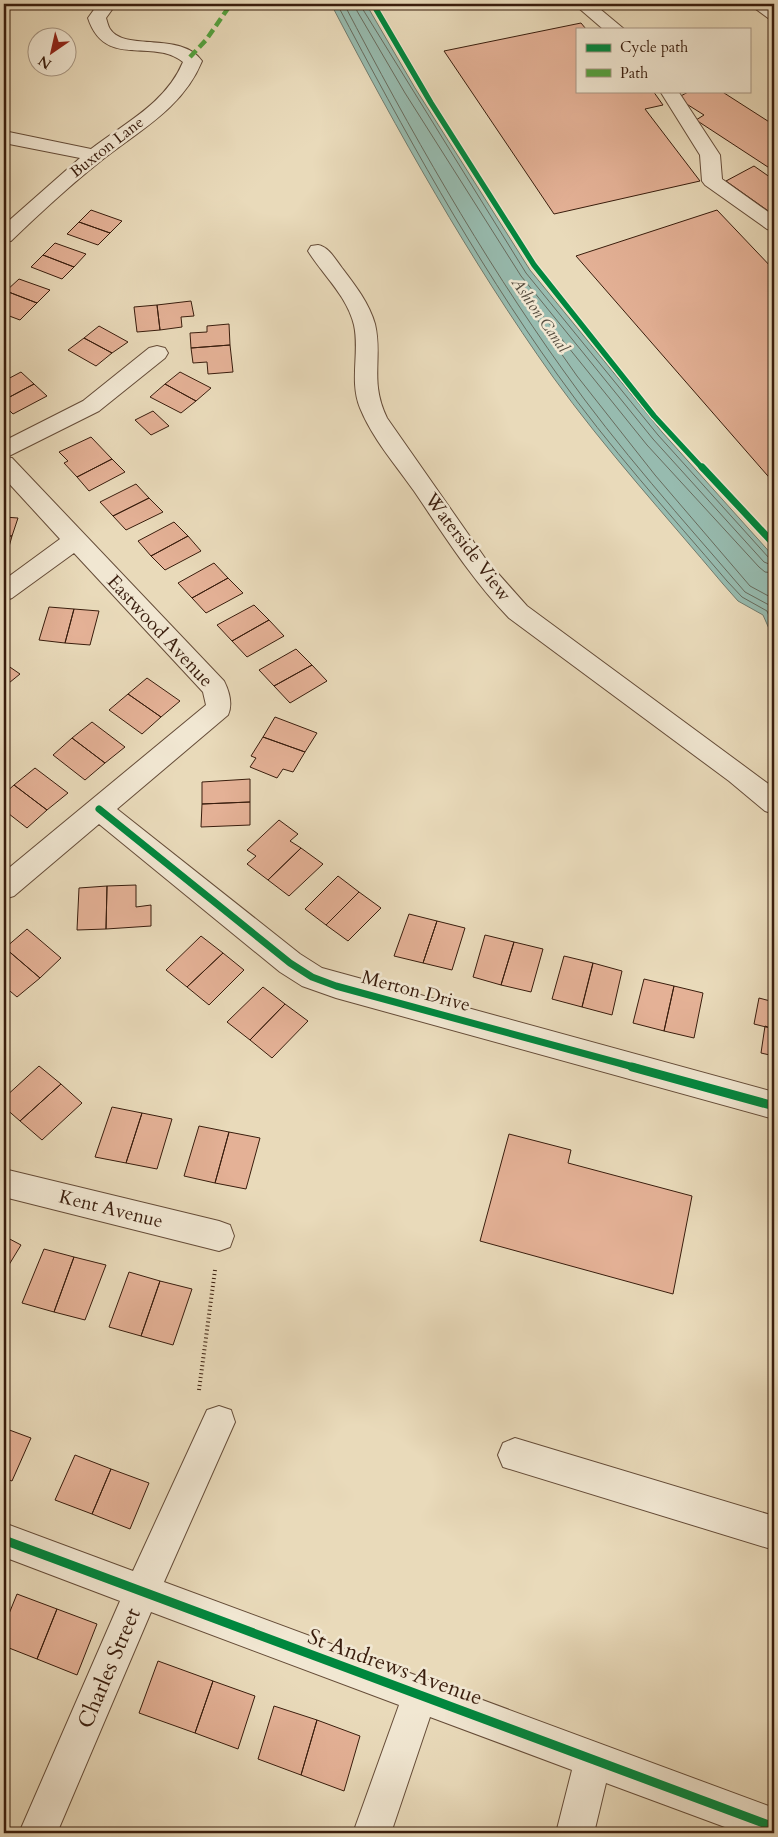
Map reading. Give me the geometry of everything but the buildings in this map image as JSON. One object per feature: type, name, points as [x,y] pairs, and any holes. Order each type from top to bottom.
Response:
[{"type":"street","name":"Buxton Lane","points":[[4,236],[94,156],[157,108],[178,88],[185,78],[192,61],[190,56],[182,52],[134,45],[106,36],[98,28],[97,18],[107,4]]},
{"type":"street","points":[[583,4],[614,28]]},
{"type":"street","points":[[758,4],[774,14]]},
{"type":"street","points":[[670,92],[710,155],[712,181],[774,225]]},
{"type":"street","points":[[4,137],[94,156]]},
{"type":"street","name":"Waterside View","points":[[318,251],[354,302],[362,318],[366,336],[366,389],[371,407],[392,442],[480,569],[503,597],[518,612],[738,774],[774,803]]},
{"type":"street","points":[[4,450],[91,406],[157,354]]},
{"type":"street","name":"Eastwood Avenue","points":[[4,464],[215,688],[219,708],[4,888]]},
{"type":"street","points":[[4,592],[75,540]]},
{"type":"street","name":"Merton Drive","points":[[99,809],[290,963],[312,977],[336,986],[774,1106]]},
{"type":"street","name":"Kent Avenue","points":[[4,1183],[219,1236]]},
{"type":"street","name":"Charles Street","points":[[38,1833],[142,1592],[219,1422]]},
{"type":"street","points":[[515,1455],[774,1534]]},
{"type":"street","name":"St Andrews Avenue","points":[[4,1540],[774,1827]]},
{"type":"street","points":[[372,1833],[420,1695]]},
{"type":"street","points":[[575,1833],[593,1759]]},
{"type":"street","points":[[773,1833],[774,1827]]},
{"type":"path","points":[[219,1236],[198,1401],[219,1422]]},
{"type":"water","name":"Ashton Canal","points":[[331,4],[366,4],[415,88],[530,270],[662,432],[774,557],[774,640],[763,615],[738,601],[615,456],[553,377],[492,287],[436,194],[382,100]]},
{"type":"marked path","points":[[190,57],[206,40],[231,4]]},
{"type":"cycle path","points":[[373,4],[431,103],[534,265],[654,416],[774,544]]},
{"type":"cycle path","points":[[99,809],[290,963],[312,977],[336,986],[774,1106]]},
{"type":"cycle path","points":[[4,1540],[774,1827]]}]
